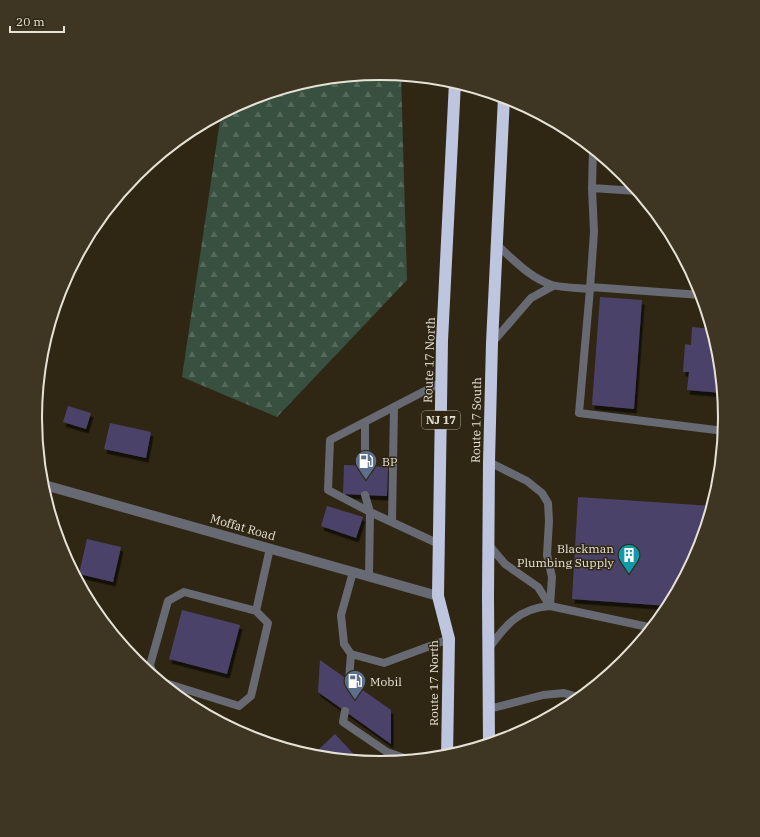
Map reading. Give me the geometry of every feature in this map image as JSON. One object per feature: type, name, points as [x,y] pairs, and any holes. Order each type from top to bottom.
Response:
[{"type":"highway","name":"Route 17 North","points":[[447,750],[449,639],[438,596],[443,333],[455,89]]},
{"type":"highway","name":"Route 17 South","points":[[489,739],[489,462],[492,343],[504,104]]},
{"type":"street","name":"Moffat Road","points":[[49,486],[438,596]]},
{"type":"lane","points":[[593,156],[592,188],[594,232],[579,413],[717,430]]},
{"type":"lane","points":[[592,188],[629,190]]},
{"type":"lane","points":[[497,245],[528,272],[538,279],[553,286],[694,295]]},
{"type":"lane","points":[[492,343],[531,298],[553,286]]},
{"type":"lane","points":[[439,544],[370,512],[328,490],[330,440],[442,382]]},
{"type":"lane","points":[[392,521],[394,407]]},
{"type":"lane","points":[[365,422],[365,466]]},
{"type":"lane","points":[[489,462],[527,481],[542,493],[548,503],[549,521],[547,555],[552,577],[550,606]]},
{"type":"lane","points":[[365,495],[370,512],[369,576]]},
{"type":"lane","points":[[489,545],[505,564],[538,587],[550,606]]},
{"type":"lane","points":[[256,611],[270,548]]},
{"type":"lane","points":[[349,680],[351,654],[344,644],[340,616],[353,572]]},
{"type":"lane","points":[[151,667],[150,665],[168,601],[184,592],[256,611],[268,623],[251,696],[239,706],[173,686]]},
{"type":"lane","points":[[489,648],[504,627],[522,613],[537,606],[550,606],[646,627]]},
{"type":"lane","points":[[351,654],[384,663],[449,639]]},
{"type":"lane","points":[[489,709],[543,695],[564,693],[573,696]]},
{"type":"lane","points":[[345,711],[343,722],[387,752],[398,756]]},
{"type":"green space","points":[[358,81],[401,81],[407,280],[277,417],[182,377],[220,121],[271,98],[314,87]]},
{"type":"building","points":[[600,297],[642,300],[634,409],[592,405]]},
{"type":"building","points":[[692,327],[705,328],[712,353],[717,393],[687,390],[689,372],[683,372],[685,344],[691,345]]},
{"type":"building","points":[[68,406],[91,413],[86,429],[63,422]]},
{"type":"building","points":[[110,423],[151,432],[146,458],[104,449]]},
{"type":"building","name":"BP","points":[[344,465],[388,467],[387,496],[343,494]]},
{"type":"building","name":"Blackman Plumbing Supply","points":[[578,497],[706,506],[692,548],[673,588],[661,605],[572,599]]},
{"type":"building","points":[[327,506],[363,517],[356,538],[321,526]]},
{"type":"building","points":[[87,539],[121,547],[113,582],[80,574],[79,572]]},
{"type":"building","points":[[182,610],[240,625],[227,674],[169,659]]},
{"type":"building","name":"Mobil","points":[[320,660],[391,710],[391,744],[318,692]]},
{"type":"building","points":[[335,734],[355,756],[336,754],[317,751]]},
{"type":"place","name":"BP","points":[[366,480]]},
{"type":"place","name":"Blackman Plumbing Supply","points":[[629,574]]},
{"type":"place","name":"Mobil","points":[[355,700]]}]
